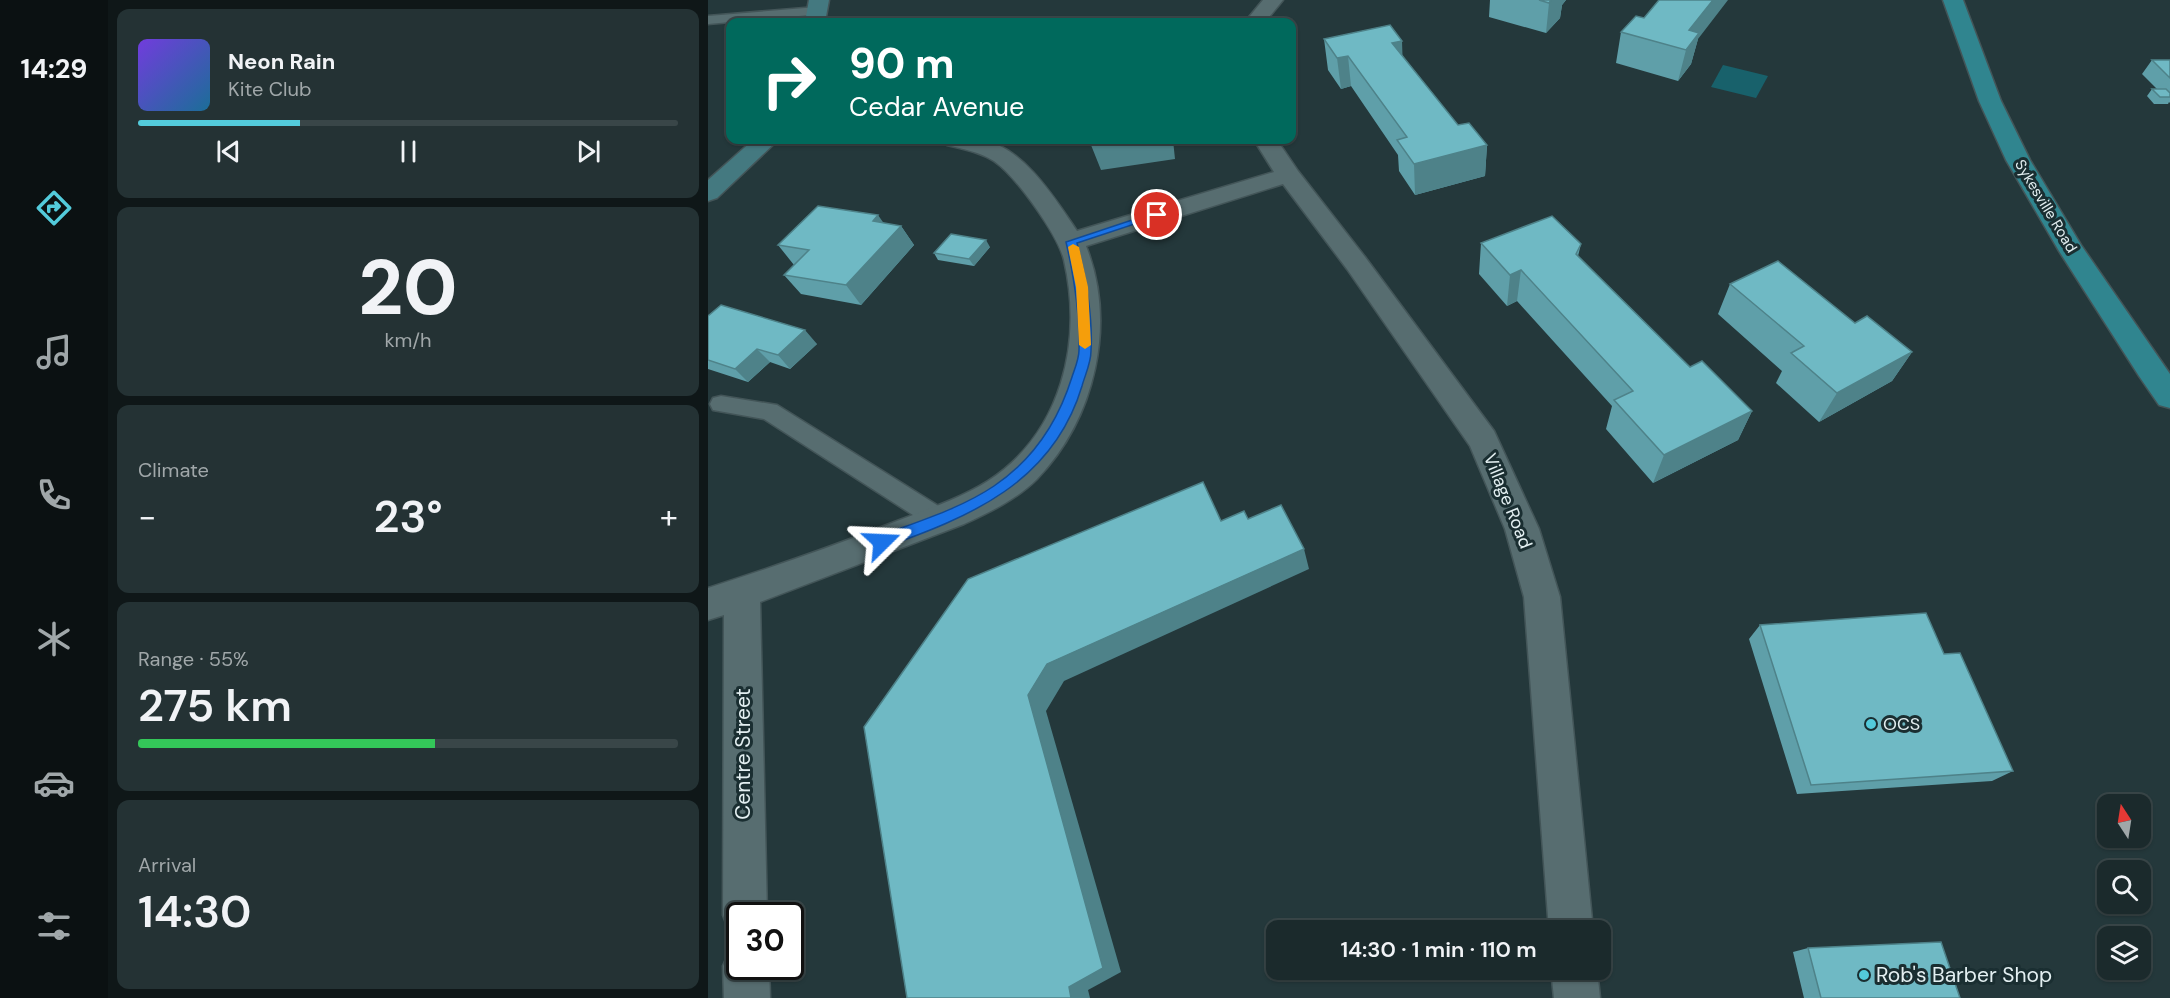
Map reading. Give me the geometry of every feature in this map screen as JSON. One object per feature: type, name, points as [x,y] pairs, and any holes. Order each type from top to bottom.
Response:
[{"type":"main road","name":"Sykesville Road","points":[[1953,0],[1989,98],[2017,158],[2103,299],[2170,397]]},
{"type":"main road","points":[[708,193],[762,144]]},
{"type":"street","points":[[1258,18],[1274,0]]},
{"type":"street","points":[[725,599],[939,519],[997,491],[1024,471],[1044,449],[1061,423],[1085,353],[1082,287],[1072,242],[1023,173],[1010,160],[979,144]]},
{"type":"street","name":"Village Road","points":[[1269,144],[1288,175],[1356,263],[1483,440],[1522,529],[1542,597],[1570,920]]},
{"type":"street","points":[[1072,242],[1288,175]]},
{"type":"street","name":"Centre Street","points":[[725,599],[744,902]]},
{"type":"street","points":[[746,980],[747,998]]},
{"type":"street","points":[[1575,980],[1577,998]]},
{"type":"lane","points":[[732,18],[817,11]]},
{"type":"lane","points":[[708,20],[726,19]]},
{"type":"lane","points":[[721,404],[770,411],[939,519]]},
{"type":"shaded area","points":[[1723,65],[1768,76],[1756,98],[1711,87]]},
{"type":"building","points":[[1659,0],[1713,0],[1689,30],[1699,33],[1686,50],[1621,32],[1636,16],[1644,18]]},
{"type":"building","points":[[1390,25],[1402,41],[1392,43],[1458,125],[1469,123],[1487,145],[1414,164],[1397,140],[1407,137],[1348,56],[1337,58],[1324,39]]},
{"type":"building","points":[[2152,60],[2170,60],[2170,78]]},
{"type":"building","points":[[2152,89],[2166,89],[2170,97],[2160,97]]},
{"type":"building","points":[[818,206],[878,215],[873,221],[901,226],[846,285],[784,275],[809,250],[778,245]]},
{"type":"building","points":[[1552,216],[1581,244],[1576,254],[1690,367],[1702,361],[1752,411],[1664,455],[1614,400],[1633,391],[1521,270],[1510,275],[1481,243]]},
{"type":"building","points":[[951,234],[986,240],[969,259],[934,253]]},
{"type":"building","points":[[1778,261],[1855,323],[1867,316],[1912,352],[1837,393],[1791,353],[1804,346],[1730,284]]},
{"type":"building","points":[[721,305],[805,330],[778,355],[757,349],[735,369],[708,360],[708,316]]},
{"type":"building","points":[[1203,482],[1221,521],[1244,511],[1248,519],[1281,505],[1304,549],[1047,664],[1028,695],[1103,968],[1069,987],[1071,998],[907,998],[864,727],[968,579]]},
{"type":"building","name":"OCS","points":[[1926,613],[1944,654],[1960,653],[2013,771],[1811,785],[1760,625]]},
{"type":"building","name":"Rob's Barber Shop","points":[[1941,942],[1960,998],[1821,998],[1808,948]]},
{"type":"slow traffic","points":[[1073,247],[1079,264],[1082,287],[1085,345]]},
{"type":"place","name":"OCS","points":[[1871,724]]},
{"type":"place","name":"Rob's Barber Shop","points":[[1864,975]]},
{"type":"route","points":[[882,542],[946,516],[997,491],[1024,471],[1044,449],[1061,423],[1072,398],[1085,353],[1082,287],[1079,264],[1072,242],[1157,215]]}]
